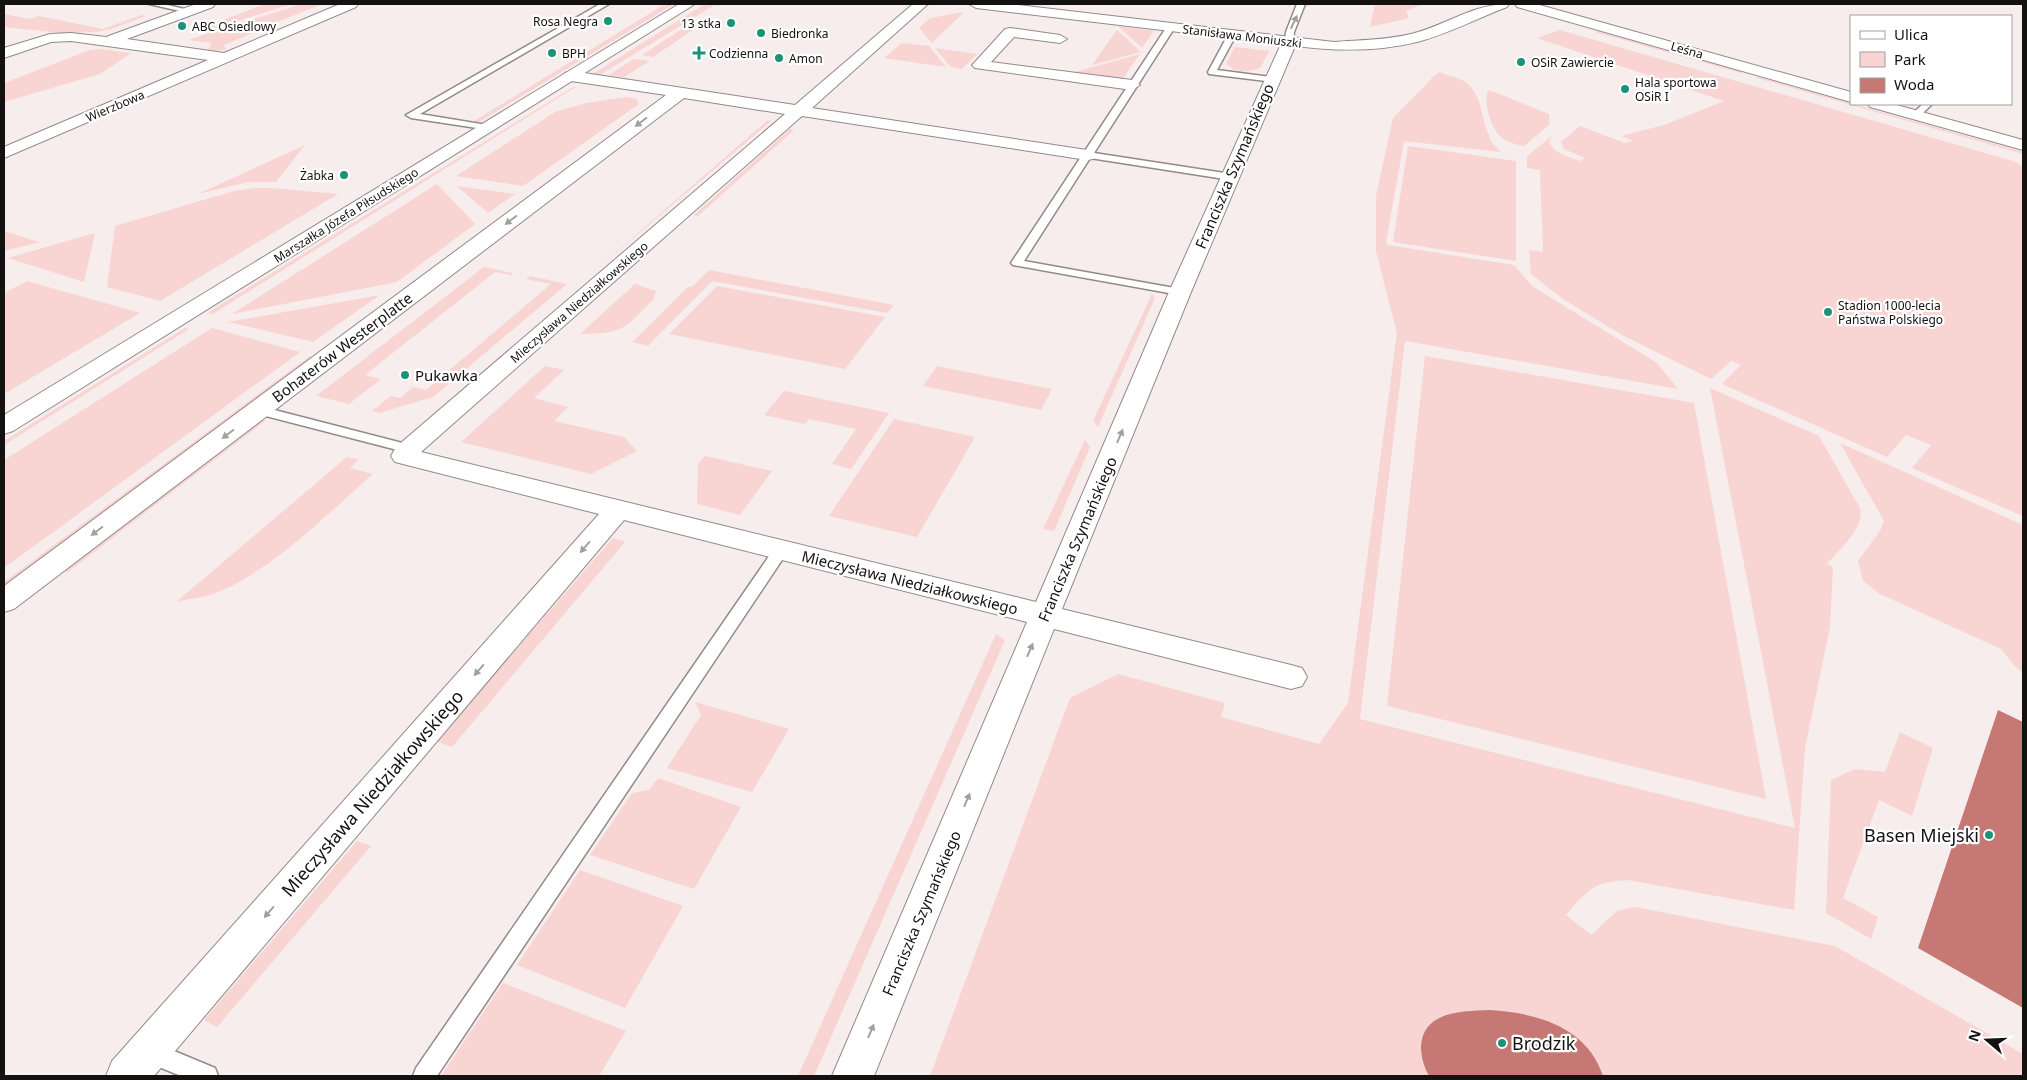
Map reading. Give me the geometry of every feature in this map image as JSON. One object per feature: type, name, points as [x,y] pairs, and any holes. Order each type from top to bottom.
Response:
[{"type":"street","points":[[107,41],[208,4]]},
{"type":"street","name":"Wierzbowa","points":[[4,154],[351,4]]},
{"type":"street","name":"Marszałka Józefa Piłsudskiego","points":[[4,426],[688,4]]},
{"type":"street","name":"Mieczysława Niedziałkowskiego","points":[[922,4],[797,111],[404,456],[413,460],[1290,677]]},
{"type":"street","name":"Stanisława Moniuszki","points":[[976,4],[1334,46],[1395,42],[1431,33],[1502,4]]},
{"type":"street","name":"Leśna","points":[[1522,4],[1850,97]]},
{"type":"street","points":[[1060,38],[1010,32],[980,65],[1132,85]]},
{"type":"street","points":[[4,53],[50,38],[71,37],[226,58]]},
{"type":"street","name":"Franciszka Szymańskiego","points":[[853,1076],[1180,292],[1289,42]]},
{"type":"street","points":[[571,76],[1087,155]]},
{"type":"street","name":"Bohaterów Westerplatte","points":[[4,601],[680,93]]},
{"type":"street","points":[[1880,105],[2023,145]]},
{"type":"street","name":"Mieczysława Niedziałkowskiego","points":[[127,1076],[617,510]]},
{"type":"lane","points":[[153,4],[189,10]]},
{"type":"lane","points":[[487,128],[411,115],[605,4]]},
{"type":"lane","name":"Franciszka Szymańskiego","points":[[1289,42],[1290,32],[1302,4]]},
{"type":"lane","points":[[1171,27],[1017,263],[1180,292]]},
{"type":"lane","points":[[1232,35],[1212,72],[1271,80]]},
{"type":"lane","points":[[1916,115],[1927,105]]},
{"type":"lane","points":[[1087,155],[1231,177]]},
{"type":"lane","points":[[259,410],[409,450]]},
{"type":"lane","points":[[424,1076],[781,550]]},
{"type":"lane","points":[[148,1052],[207,1076]]},
{"type":"green space","points":[[265,4],[292,4],[208,30],[194,31]]},
{"type":"green space","points":[[302,4],[322,4],[275,23],[228,27]]},
{"type":"green space","points":[[665,4],[674,4],[477,123],[474,121]]},
{"type":"green space","points":[[705,4],[716,4],[598,76],[591,75]]},
{"type":"green space","points":[[1375,4],[1422,4],[1406,11],[1409,18],[1370,27]]},
{"type":"green space","points":[[964,12],[932,43],[919,28],[930,18]]},
{"type":"green space","points":[[4,14],[30,19],[39,16],[103,29],[141,15],[146,16],[97,32],[62,33],[4,27]]},
{"type":"green space","points":[[693,22],[703,23],[653,57],[642,55]]},
{"type":"green space","points":[[1118,26],[1154,31],[1142,48]]},
{"type":"green space","points":[[264,28],[224,45],[226,50],[207,51],[212,43],[189,40],[208,33]]},
{"type":"green space","points":[[1117,30],[1141,52],[1092,65]]},
{"type":"green space","name":"Stadion 1000-lecia Państwa Polskiego","points":[[1560,30],[2016,162],[2023,167],[2023,516],[1912,468],[1931,445],[1906,435],[1887,457],[1722,384],[1741,365],[1731,361],[1711,379],[1622,335],[1563,299],[1531,274],[1529,250],[1543,252],[1543,250],[1540,170],[1527,168],[1527,156],[1552,136],[1549,143],[1555,150],[1580,161],[1585,158],[1564,149],[1561,142],[1580,126],[1625,143],[1634,141],[1621,136],[1664,125],[1724,101],[1537,38]]},
{"type":"green space","points":[[1598,31],[1743,72],[1595,32]]},
{"type":"green space","points":[[902,43],[929,46],[946,67],[884,58]]},
{"type":"green space","points":[[1235,47],[1269,51],[1261,67],[1242,71],[1233,69],[1226,63]]},
{"type":"green space","points":[[935,48],[977,54],[962,69],[951,67]]},
{"type":"green space","points":[[99,49],[131,53],[100,74],[4,102],[4,83],[90,50]]},
{"type":"green space","points":[[1140,54],[1123,78],[1075,72]]},
{"type":"green space","points":[[634,59],[650,61],[624,77],[609,75]]},
{"type":"green space","points":[[1440,72],[1463,81],[1475,92],[1489,136],[1501,152],[1404,141],[1386,242],[1388,245],[1514,265],[1532,286],[1657,363],[1678,389],[1405,341],[1360,719],[1795,828],[1710,388],[1819,436],[1860,508],[1861,516],[1855,531],[1827,564],[1833,567],[1830,627],[1805,748],[1794,910],[1628,880],[1599,885],[1586,893],[1566,915],[1591,935],[1617,911],[1635,907],[1835,946],[2023,1054],[2023,1076],[930,1076],[1070,698],[1118,674],[1225,703],[1221,717],[1319,744],[1348,703],[1397,333],[1376,251],[1376,196],[1393,118]]},
{"type":"green space","points":[[1757,78],[1850,103],[1850,105]]},
{"type":"green space","points":[[577,86],[213,314],[207,313],[573,87]]},
{"type":"green space","points":[[1489,90],[1549,114],[1549,125],[1524,146],[1504,139],[1496,131],[1490,119],[1486,99]]},
{"type":"green space","points":[[626,97],[636,99],[639,104],[523,186],[456,176],[555,112],[586,103]]},
{"type":"green space","points":[[1852,105],[2023,152],[2023,154]]},
{"type":"green space","points":[[768,120],[771,121],[585,279]]},
{"type":"green space","points":[[790,129],[794,130],[698,216],[694,215]]},
{"type":"green space","points":[[305,145],[276,182],[248,182],[198,194]]},
{"type":"green space","points":[[1408,146],[1516,161],[1516,261],[1393,242]]},
{"type":"green space","points":[[437,184],[475,224],[397,282],[232,314]]},
{"type":"green space","points":[[457,186],[515,194],[488,213]]},
{"type":"green space","points":[[254,188],[338,194],[160,301],[107,287],[115,226],[234,191]]},
{"type":"green space","points":[[4,231],[39,242],[40,242],[4,251]]},
{"type":"green space","points":[[95,233],[84,282],[8,258]]},
{"type":"green space","points":[[484,267],[513,273],[511,275],[495,272],[365,375],[381,379],[349,404],[316,396]]},
{"type":"green space","points":[[709,270],[894,305],[887,313],[712,281],[648,346],[632,342],[688,287],[692,287]]},
{"type":"green space","points":[[530,276],[567,284],[433,397],[379,413],[372,411],[391,396],[400,398],[413,387],[426,390],[551,284],[526,279]]},
{"type":"green space","points":[[27,281],[140,313],[4,394],[4,293]]},
{"type":"green space","points":[[635,284],[656,291],[653,300],[635,318],[615,331],[580,334]]},
{"type":"green space","points":[[717,286],[885,317],[845,369],[669,334]]},
{"type":"green space","points":[[1152,294],[1155,298],[1098,427],[1093,421]]},
{"type":"green space","points":[[380,295],[313,342],[228,322]]},
{"type":"green space","points":[[185,328],[189,329],[4,445],[4,441]]},
{"type":"green space","points":[[212,328],[300,352],[4,568],[4,460]]},
{"type":"green space","points":[[310,356],[313,357],[4,585],[4,582]]},
{"type":"green space","points":[[1425,356],[1694,403],[1766,799],[1387,706]]},
{"type":"green space","points":[[545,366],[564,370],[534,398],[568,407],[554,421],[624,437],[637,451],[591,474],[461,442]]},
{"type":"green space","points":[[937,366],[1052,389],[1041,410],[923,386]]},
{"type":"green space","points":[[784,391],[889,413],[851,469],[832,464],[856,429],[809,419],[805,424],[764,415]]},
{"type":"green space","points":[[894,419],[975,437],[917,537],[829,516]]},
{"type":"green space","points":[[261,421],[265,421],[68,572],[62,571]]},
{"type":"green space","points":[[1085,440],[1090,447],[1054,531],[1043,529]]},
{"type":"green space","points":[[1840,443],[2023,525],[2023,673],[2001,649],[1880,594],[1863,581],[1858,561],[1880,531],[1884,521]]},
{"type":"green space","points":[[705,456],[772,471],[740,515],[697,504],[698,464]]},
{"type":"green space","points":[[347,457],[359,459],[350,468],[373,474],[296,542],[275,559],[232,586],[210,595],[176,602]]},
{"type":"green space","points":[[613,538],[625,542],[452,747],[436,741]]},
{"type":"green space","points":[[996,634],[1005,640],[814,1076],[798,1076]]},
{"type":"green space","points":[[695,702],[789,729],[752,792],[667,768],[701,715]]},
{"type":"green space","points":[[1900,732],[1933,748],[1912,816],[1879,800],[1843,898],[1878,917],[1871,939],[1826,913],[1831,780],[1855,769],[1885,772]]},
{"type":"green space","points":[[658,778],[741,807],[694,889],[590,855],[632,793],[649,790]]},
{"type":"green space","points":[[357,841],[371,846],[217,1027],[204,1020]]},
{"type":"green space","points":[[580,870],[683,906],[625,1008],[517,965]]},
{"type":"green space","points":[[503,983],[626,1031],[599,1076],[441,1076]]},
{"type":"water","name":"Basen Miejski","points":[[1998,710],[2023,722],[2023,1008],[1918,948]]},
{"type":"water","name":"Brodzik","points":[[1490,1010],[1542,1019],[1573,1034],[1585,1045],[1595,1059],[1603,1076],[1429,1076],[1423,1062],[1421,1046],[1423,1034],[1429,1026],[1437,1019],[1446,1015]]},
{"type":"place","name":"Rosa Negra","points":[[608,21]]},
{"type":"place","name":"13 stka","points":[[731,23]]},
{"type":"place","name":"ABC Osiedlowy","points":[[182,26]]},
{"type":"place","name":"Biedronka","points":[[761,33]]},
{"type":"place","name":"BPH","points":[[552,53]]},
{"type":"place","name":"Codzienna","points":[[699,53]]},
{"type":"place","name":"Amon","points":[[779,58]]},
{"type":"place","name":"OSiR Zawiercie","points":[[1521,62]]},
{"type":"place","name":"Hala sportowa OSiR I","points":[[1625,89]]},
{"type":"place","name":"Żabka","points":[[344,175]]},
{"type":"place","name":"Stadion 1000-lecia Państwa Polskiego","points":[[1828,312]]},
{"type":"place","name":"Pukawka","points":[[405,375]]},
{"type":"place","name":"Basen Miejski","points":[[1989,835]]},
{"type":"place","name":"Brodzik","points":[[1502,1043]]}]
